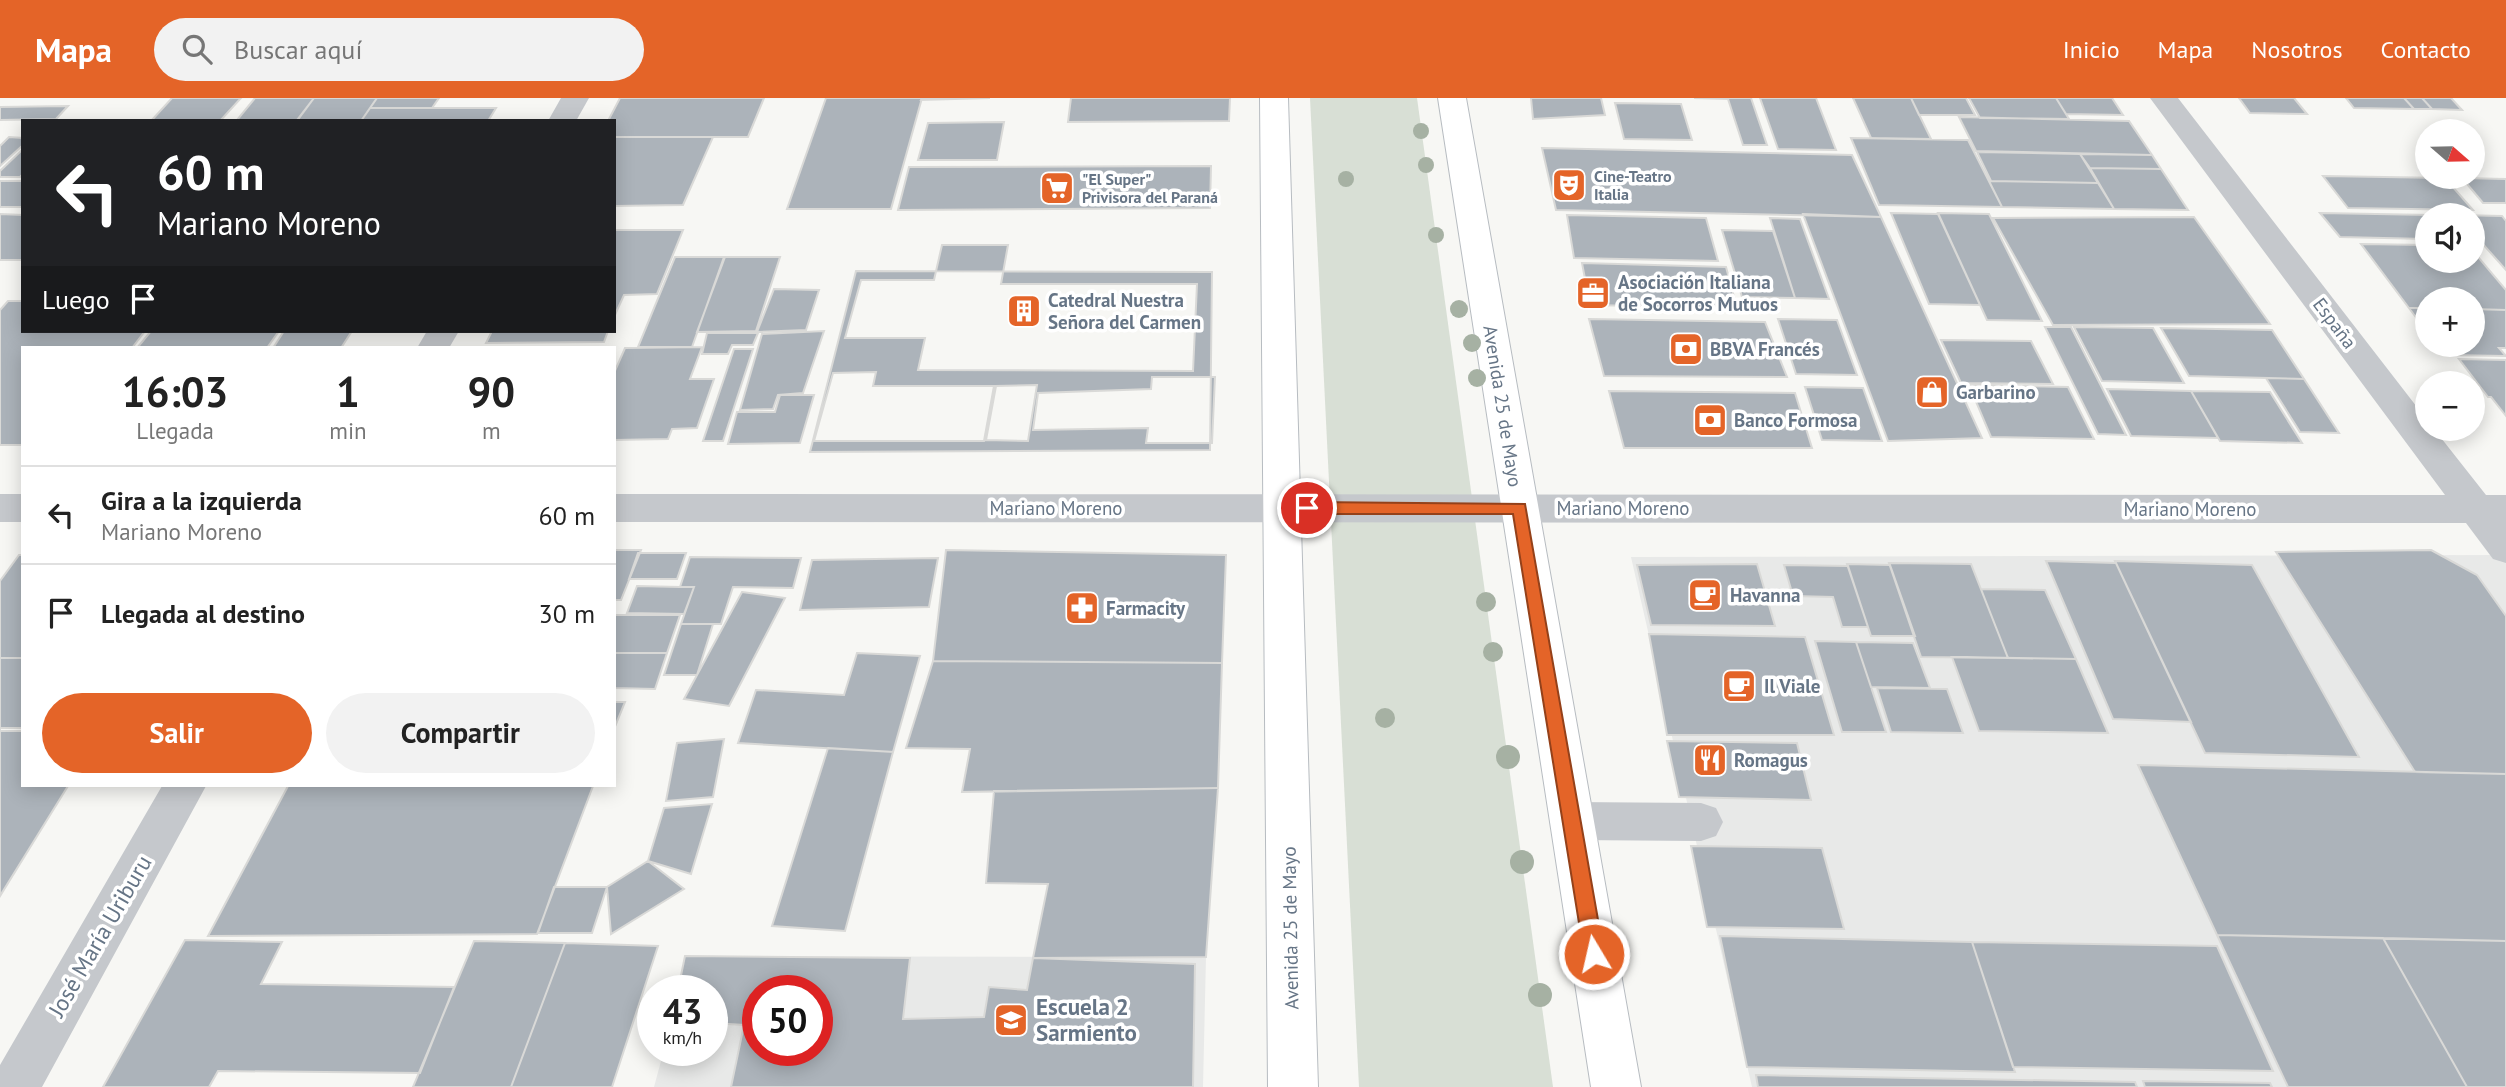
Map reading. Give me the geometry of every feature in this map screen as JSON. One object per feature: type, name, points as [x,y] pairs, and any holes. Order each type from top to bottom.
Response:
[{"type":"main road","name":"Avenida 25 de Mayo","points":[[1274,98],[1293,1087]]},
{"type":"main road","name":"Avenida 25 de Mayo","points":[[1452,98],[1616,1087]]},
{"type":"street","points":[[563,119],[575,98]]},
{"type":"street","name":"España","points":[[2164,98],[2491,509],[2506,549]]},
{"type":"street","points":[[0,508],[21,508]]},
{"type":"street","name":"Mariano Moreno","points":[[616,508],[2491,509]]},
{"type":"street","name":"José María Uriburu","points":[[15,1087],[185,787]]},
{"type":"street","points":[[1572,821],[1701,822]]},
{"type":"shaded area","points":[[1310,98],[1417,98],[1553,1087],[1359,1087]]},
{"type":"shaded area","points":[[2506,555],[2506,1087],[1752,1087],[1631,557]]},
{"type":"shaded area","name":"Escuela 2 Sarmiento","points":[[685,956],[1206,957],[1203,1087],[654,1087],[660,1066],[728,1066],[728,975],[681,975]]},
{"type":"building","points":[[172,98],[241,98],[222,119],[153,119]]},
{"type":"building","points":[[255,98],[314,98],[298,119],[238,119]]},
{"type":"building","points":[[314,98],[377,98],[362,119],[298,119]]},
{"type":"building","points":[[377,98],[439,98],[432,108],[370,108]]},
{"type":"building","points":[[620,98],[764,98],[748,137],[616,137],[616,119],[609,119]]},
{"type":"building","points":[[826,98],[922,98],[891,209],[787,209]]},
{"type":"building","points":[[922,98],[990,98],[921,100]]},
{"type":"building","points":[[1071,98],[1230,98],[1229,121],[1068,122]]},
{"type":"building","points":[[1531,98],[1601,98],[1605,115],[1533,119]]},
{"type":"building","points":[[1694,98],[1751,98],[1767,145],[1743,145],[1728,99]]},
{"type":"building","points":[[1760,98],[1816,98],[1836,150],[1778,149]]},
{"type":"building","points":[[1853,98],[1911,98],[1931,139],[1871,138]]},
{"type":"building","points":[[1911,98],[1966,98],[1975,115],[1919,115]]},
{"type":"building","points":[[1969,98],[2056,98],[2069,119],[1980,118]]},
{"type":"building","points":[[2056,98],[2112,98],[2123,115],[2066,114]]},
{"type":"building","points":[[2239,98],[2294,98],[2307,114],[2250,113]]},
{"type":"building","points":[[2346,98],[2404,98],[2414,109],[2354,108]]},
{"type":"building","points":[[2404,98],[2422,98],[2432,109],[2414,109]]},
{"type":"building","points":[[2422,98],[2451,98],[2462,110],[2432,109]]},
{"type":"building","points":[[1615,103],[1681,104],[1692,140],[1624,139]]},
{"type":"building","points":[[68,106],[56,119],[0,120],[0,107]]},
{"type":"building","points":[[370,108],[496,108],[489,119],[362,119]]},
{"type":"building","points":[[1959,117],[2129,121],[2152,155],[1976,151]]},
{"type":"building","points":[[1004,122],[997,160],[918,160],[928,123]]},
{"type":"building","points":[[9,137],[21,138],[21,147],[0,166],[0,146]]},
{"type":"building","points":[[616,137],[713,137],[683,205],[616,206]]},
{"type":"building","points":[[1851,138],[1968,140],[2002,207],[1879,205]]},
{"type":"building","points":[[1542,148],[1852,155],[1881,217],[1556,210]]},
{"type":"building","points":[[21,151],[20,177],[0,177],[0,171]]},
{"type":"building","points":[[1977,152],[2080,154],[2098,183],[1991,181]]},
{"type":"building","points":[[2080,154],[2152,155],[2161,169],[2090,168]]},
{"type":"building","name":"\"El Super\" Privisora del Paraná","points":[[1211,166],[1210,208],[898,210],[909,167]]},
{"type":"building","points":[[2090,168],[2161,169],[2188,210],[2114,209]]},
{"type":"building","points":[[2323,176],[2415,178],[2415,189],[2455,189],[2467,203],[2415,203],[2415,209],[2348,208]]},
{"type":"building","points":[[2485,179],[2506,179],[2506,203],[2483,203],[2471,189],[2485,189]]},
{"type":"building","points":[[0,181],[21,181],[21,207],[0,207]]},
{"type":"building","points":[[1989,181],[2098,183],[2114,209],[2002,207]]},
{"type":"building","points":[[1891,213],[1938,214],[1980,305],[1929,304]]},
{"type":"building","points":[[1938,213],[1989,214],[2042,321],[1987,320]]},
{"type":"building","points":[[2320,213],[2415,215],[2415,239],[2340,237]]},
{"type":"building","points":[[0,214],[21,215],[21,260],[0,260]]},
{"type":"building","points":[[1803,214],[1881,217],[1982,438],[1888,441]]},
{"type":"building","points":[[1567,215],[1706,218],[1718,261],[1574,258]]},
{"type":"building","points":[[2485,215],[2502,216],[2506,221],[2506,270],[2485,246]]},
{"type":"building","points":[[2194,217],[2270,324],[2053,325],[1993,218]]},
{"type":"building","points":[[1770,218],[1800,219],[1829,299],[1795,298]]},
{"type":"building","points":[[616,230],[683,230],[657,294],[624,295],[616,313]]},
{"type":"building","points":[[1722,230],[1773,231],[1795,298],[1742,297]]},
{"type":"building","points":[[2361,244],[2415,245],[2415,273],[2485,273],[2485,265],[2506,290],[2506,310],[2485,309],[2485,287],[2415,287],[2415,308],[2409,308]]},
{"type":"building","name":"Catedral Nuestra Señora del Carmen","points":[[942,245],[1008,245],[1001,284],[1197,284],[1193,371],[918,370],[925,338],[845,338],[861,280],[934,280]]},
{"type":"building","points":[[675,257],[724,257],[692,347],[638,347]]},
{"type":"building","points":[[725,257],[780,257],[756,331],[697,332]]},
{"type":"building","points":[[1582,263],[1726,267],[1737,308],[1590,305]]},
{"type":"building","points":[[856,271],[1212,272],[1210,450],[810,452]]},
{"type":"building","points":[[774,289],[819,290],[806,330],[757,332]]},
{"type":"building","points":[[8,301],[21,301],[21,333],[143,333],[134,346],[21,346],[21,445],[0,445],[0,310]]},
{"type":"building","points":[[2485,309],[2506,310],[2506,348],[2499,348],[2506,356],[2485,356]]},
{"type":"building","name":"BBVA Francés","points":[[1589,319],[1765,322],[1787,377],[1604,376]]},
{"type":"building","points":[[1778,319],[1837,320],[1857,375],[1796,374]]},
{"type":"building","points":[[2045,327],[2071,327],[2126,435],[2098,434]]},
{"type":"building","points":[[2074,327],[2153,328],[2184,383],[2102,381]]},
{"type":"building","points":[[2161,328],[2272,330],[2304,379],[2189,376]]},
{"type":"building","points":[[824,331],[803,393],[778,395],[773,409],[740,410],[762,334]]},
{"type":"building","points":[[149,333],[278,333],[268,346],[139,346]]},
{"type":"building","points":[[283,333],[351,333],[342,346],[274,346]]},
{"type":"building","points":[[491,333],[607,333],[604,342],[486,343]]},
{"type":"building","points":[[707,333],[758,333],[753,345],[732,345],[728,354],[702,354]]},
{"type":"building","points":[[1941,340],[2031,341],[2053,384],[1961,383]]},
{"type":"building","points":[[702,347],[690,379],[714,379],[697,428],[672,429],[668,439],[616,440],[616,368],[625,348]]},
{"type":"building","points":[[734,349],[753,349],[723,441],[703,441]]},
{"type":"building","points":[[2459,359],[2506,360],[2506,416],[2485,393],[2485,371],[2468,371]]},
{"type":"building","points":[[876,372],[873,386],[994,386],[984,441],[814,441],[833,373]]},
{"type":"building","points":[[1152,377],[1215,377],[1212,443],[1146,443],[1148,428],[1033,430],[1038,393],[1151,389]]},
{"type":"building","points":[[2266,378],[2304,379],[2339,433],[2300,432]]},
{"type":"building","points":[[1037,385],[1028,441],[986,440],[996,386]]},
{"type":"building","points":[[1969,385],[2068,387],[2094,439],[1991,437]]},
{"type":"building","points":[[1805,387],[1863,388],[1882,441],[1822,440]]},
{"type":"building","points":[[2107,389],[2191,391],[2218,438],[2131,436]]},
{"type":"building","name":"Banco Formosa","points":[[1609,391],[1795,393],[1812,448],[1624,448]]},
{"type":"building","points":[[2191,391],[2270,392],[2302,443],[2220,441]]},
{"type":"building","points":[[780,395],[814,395],[800,443],[728,444],[737,412],[775,412]]},
{"type":"building","points":[[616,550],[641,550],[621,600],[616,600]]},
{"type":"building","name":"Farmacity","points":[[946,550],[1226,555],[1222,663],[933,661]]},
{"type":"building","points":[[2431,550],[2477,575],[2506,616],[2506,774],[2415,772],[2276,552]]},
{"type":"building","points":[[638,553],[686,553],[677,579],[629,579]]},
{"type":"building","points":[[21,555],[21,658],[0,658],[0,581]]},
{"type":"building","points":[[690,557],[801,558],[793,588],[733,587],[721,624],[681,624],[694,587],[680,587]]},
{"type":"building","points":[[938,558],[929,607],[800,610],[812,560]]},
{"type":"building","points":[[2046,561],[2116,563],[2191,722],[2113,719]]},
{"type":"building","points":[[2115,561],[2252,565],[2359,757],[2205,753]]},
{"type":"building","points":[[1889,563],[1971,564],[2008,658],[1921,657]]},
{"type":"building","name":"Havanna","points":[[1757,564],[1775,626],[1651,625],[1637,565]]},
{"type":"building","points":[[1847,564],[1890,565],[1915,636],[1871,636]]},
{"type":"building","points":[[1784,565],[1848,566],[1868,627],[1842,627],[1833,597],[1793,596]]},
{"type":"building","points":[[637,586],[694,587],[684,614],[627,613]]},
{"type":"building","points":[[1981,589],[2045,590],[2076,659],[2008,658]]},
{"type":"building","points":[[742,592],[785,598],[729,706],[684,699]]},
{"type":"building","points":[[616,615],[680,615],[667,653],[616,653]]},
{"type":"building","points":[[681,624],[713,624],[697,675],[664,675]]},
{"type":"building","name":"Il Viale","points":[[1649,634],[1805,637],[1834,735],[1667,735]]},
{"type":"building","points":[[1815,641],[1856,642],[1886,732],[1842,732]]},
{"type":"building","points":[[1856,642],[1913,643],[1930,688],[1871,687]]},
{"type":"building","points":[[616,653],[667,653],[655,689],[616,688]]},
{"type":"building","points":[[857,653],[920,656],[893,752],[738,743],[756,690],[844,695]]},
{"type":"building","points":[[1952,657],[2076,659],[2108,733],[1979,731]]},
{"type":"building","points":[[0,658],[21,658],[21,731],[0,731]]},
{"type":"building","points":[[933,661],[1222,663],[1218,788],[962,792],[970,749],[906,748]]},
{"type":"building","points":[[1877,688],[1947,689],[1963,733],[1891,732]]},
{"type":"building","points":[[616,702],[625,702],[616,724]]},
{"type":"building","points":[[0,728],[21,728],[21,787],[67,787],[0,896]]},
{"type":"building","points":[[724,739],[713,797],[666,801],[677,743]]},
{"type":"building","points":[[1667,741],[1797,743],[1811,800],[1679,797]]},
{"type":"building","points":[[828,748],[893,752],[845,931],[772,926]]},
{"type":"building","points":[[2138,765],[2506,774],[2506,941],[2217,935]]},
{"type":"building","points":[[287,787],[593,787],[537,934],[208,936]]},
{"type":"building","points":[[1218,788],[1206,957],[1033,958],[1048,884],[986,883],[994,791]]},
{"type":"building","points":[[712,804],[691,874],[648,861],[664,808]]},
{"type":"building","points":[[1691,846],[1822,848],[1844,929],[1707,927]]},
{"type":"building","points":[[648,861],[684,889],[611,934],[607,887]]},
{"type":"building","points":[[554,887],[607,887],[592,933],[538,933]]},
{"type":"building","points":[[2217,935],[2383,938],[2467,1087],[2288,1087]]},
{"type":"building","points":[[1720,936],[1972,942],[2015,1072],[1747,1067]]},
{"type":"building","points":[[2383,938],[2506,941],[2506,1087],[2467,1087]]},
{"type":"building","points":[[185,940],[282,942],[261,984],[454,987],[420,1073],[218,1071],[209,1087],[103,1087]]},
{"type":"building","points":[[474,941],[565,943],[511,1087],[413,1087]]},
{"type":"building","points":[[1972,942],[2217,946],[2273,1071],[2013,1067]]},
{"type":"building","points":[[565,943],[658,946],[649,975],[637,975],[637,1010],[612,1087],[511,1087]]},
{"type":"building","name":"Escuela 2 Sarmiento","points":[[685,956],[910,958],[903,1019],[984,1017],[989,987],[1027,990],[1033,958],[1195,964],[1193,1087],[731,1087],[742,1035],[742,1066],[833,1066],[833,975],[742,975],[742,1025],[728,1024],[728,975],[681,975]]},
{"type":"building","points":[[1756,1075],[2135,1082],[2137,1087],[1758,1087]]},
{"type":"building","points":[[2143,1081],[2270,1083],[2272,1087],[2145,1087]]},
{"type":"place","name":"Cine-Teatro Italia","points":[[1569,185]]},
{"type":"place","name":"\"El Super\" Privisora del Paraná","points":[[1057,188]]},
{"type":"place","name":"Asociación Italiana de Socorros Mutuos","points":[[1593,293]]},
{"type":"place","name":"Catedral Nuestra Señora del Carmen","points":[[1024,311]]},
{"type":"place","name":"BBVA Francés","points":[[1686,349]]},
{"type":"place","name":"Garbarino","points":[[1932,392]]},
{"type":"place","name":"Banco Formosa","points":[[1710,420]]},
{"type":"place","name":"Havanna","points":[[1705,595]]},
{"type":"place","name":"Farmacity","points":[[1082,608]]},
{"type":"place","name":"Il Viale","points":[[1739,686]]},
{"type":"place","name":"Romagus","points":[[1710,760]]},
{"type":"place","name":"Escuela 2 Sarmiento","points":[[1011,1020]]},
{"type":"route","points":[[1307,508],[1520,508],[1594,954]]}]
